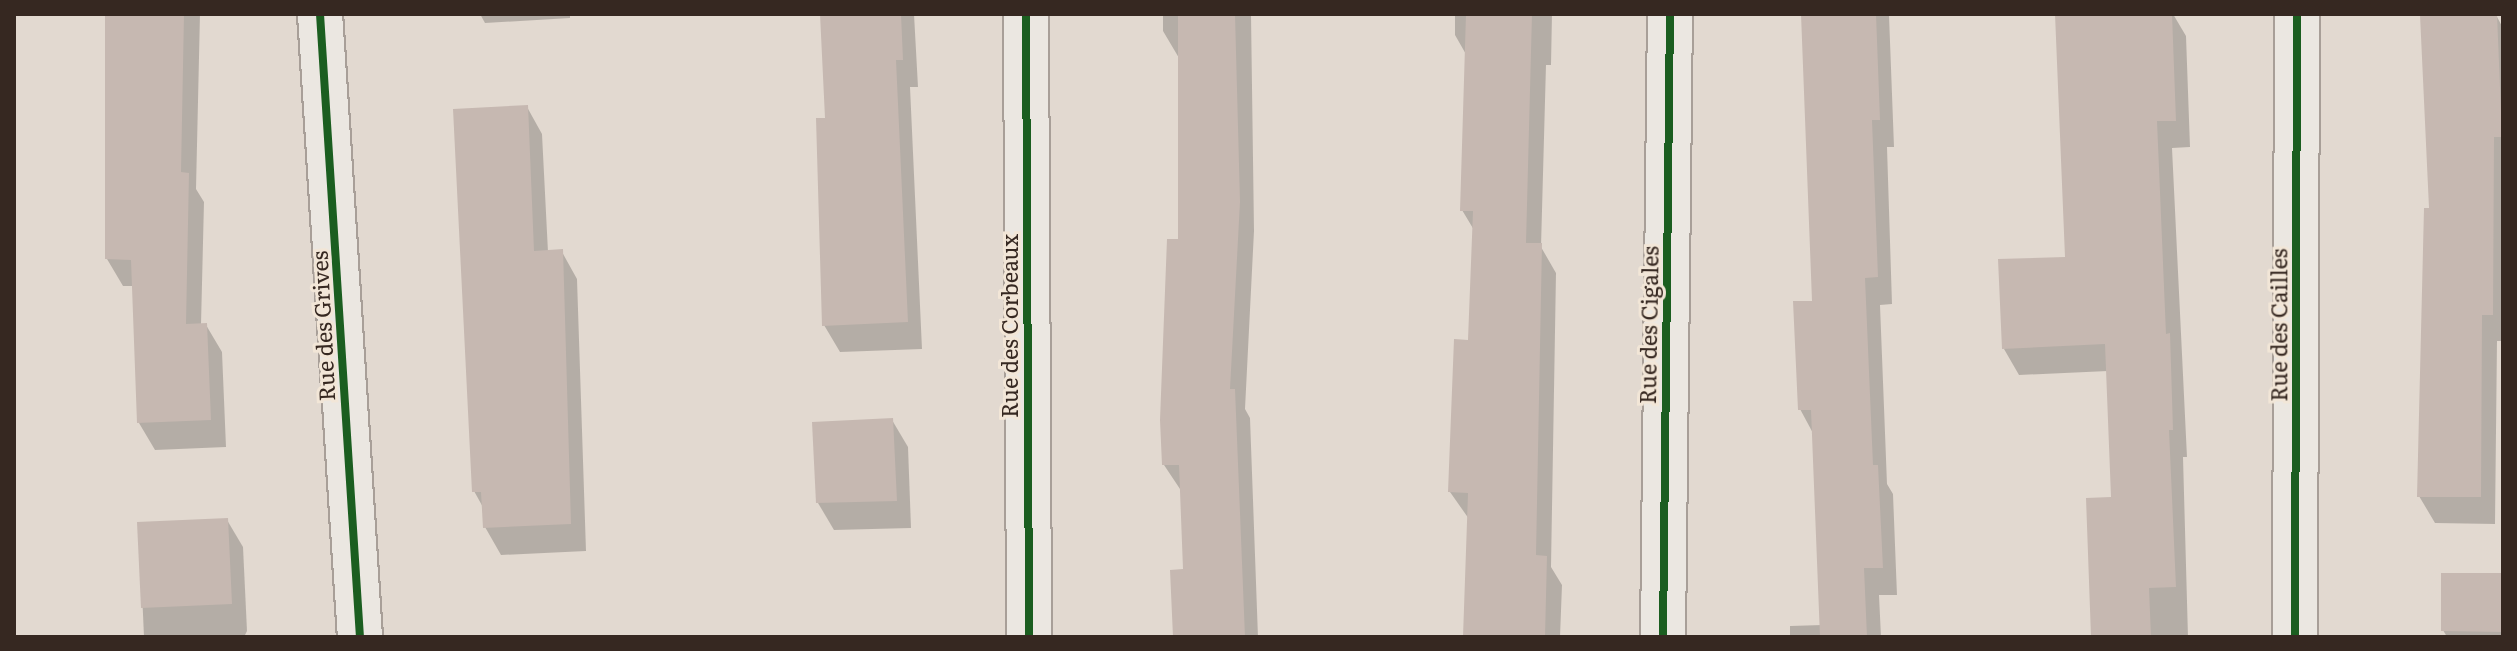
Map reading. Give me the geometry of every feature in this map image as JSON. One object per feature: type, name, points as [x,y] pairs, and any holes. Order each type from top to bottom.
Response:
[{"type":"street","name":"Rue des Grives","points":[[320,14],[360,637]]},
{"type":"street","name":"Rue des Corbeaux","points":[[1026,14],[1029,637]]},
{"type":"street","name":"Rue des Cigales","points":[[1663,637],[1670,14]]},
{"type":"street","name":"Rue des Cailles","points":[[2295,637],[2297,14]]},
{"type":"building","points":[[105,14],[184,14],[181,172],[189,173],[186,324],[207,323],[211,420],[137,423],[131,260],[105,259]]},
{"type":"building","points":[[820,14],[901,14],[903,60],[896,60],[908,322],[822,326],[816,118],[825,118]]},
{"type":"building","points":[[1178,14],[1235,14],[1240,202],[1230,389],[1235,389],[1245,637],[1173,637],[1170,570],[1183,569],[1179,465],[1162,465],[1160,420],[1167,239],[1178,239]]},
{"type":"building","points":[[1466,14],[1532,14],[1526,243],[1542,243],[1536,555],[1547,556],[1545,637],[1463,637],[1468,493],[1448,492],[1454,339],[1468,340],[1473,211],[1460,211]]},
{"type":"building","points":[[1801,14],[1876,14],[1880,120],[1872,120],[1878,277],[1865,278],[1873,465],[1878,465],[1883,568],[1864,568],[1867,637],[1820,637],[1811,410],[1798,410],[1793,301],[1812,301]]},
{"type":"building","points":[[2055,14],[2172,14],[2176,121],[2157,121],[2166,334],[2170,333],[2173,430],[2169,430],[2176,587],[2149,588],[2151,637],[2091,637],[2086,498],[2111,497],[2105,344],[2002,349],[1998,259],[2065,257]]},
{"type":"building","points":[[2497,14],[2502,137],[2494,137],[2493,315],[2482,315],[2481,497],[2417,497],[2424,208],[2429,208],[2420,15]]},
{"type":"building","points":[[528,105],[534,251],[563,249],[571,524],[483,528],[481,492],[472,492],[453,109]]},
{"type":"building","points":[[893,418],[897,501],[816,503],[812,422]]},
{"type":"building","points":[[228,518],[232,604],[141,608],[137,522]]},
{"type":"building","points":[[2441,573],[2503,573],[2503,632],[2441,631]]},
{"type":"cycle path","points":[[320,14],[360,637]]},
{"type":"cycle path","points":[[1026,14],[1029,637]]},
{"type":"cycle path","points":[[1663,637],[1670,14]]},
{"type":"cycle path","points":[[2295,637],[2297,14]]}]
